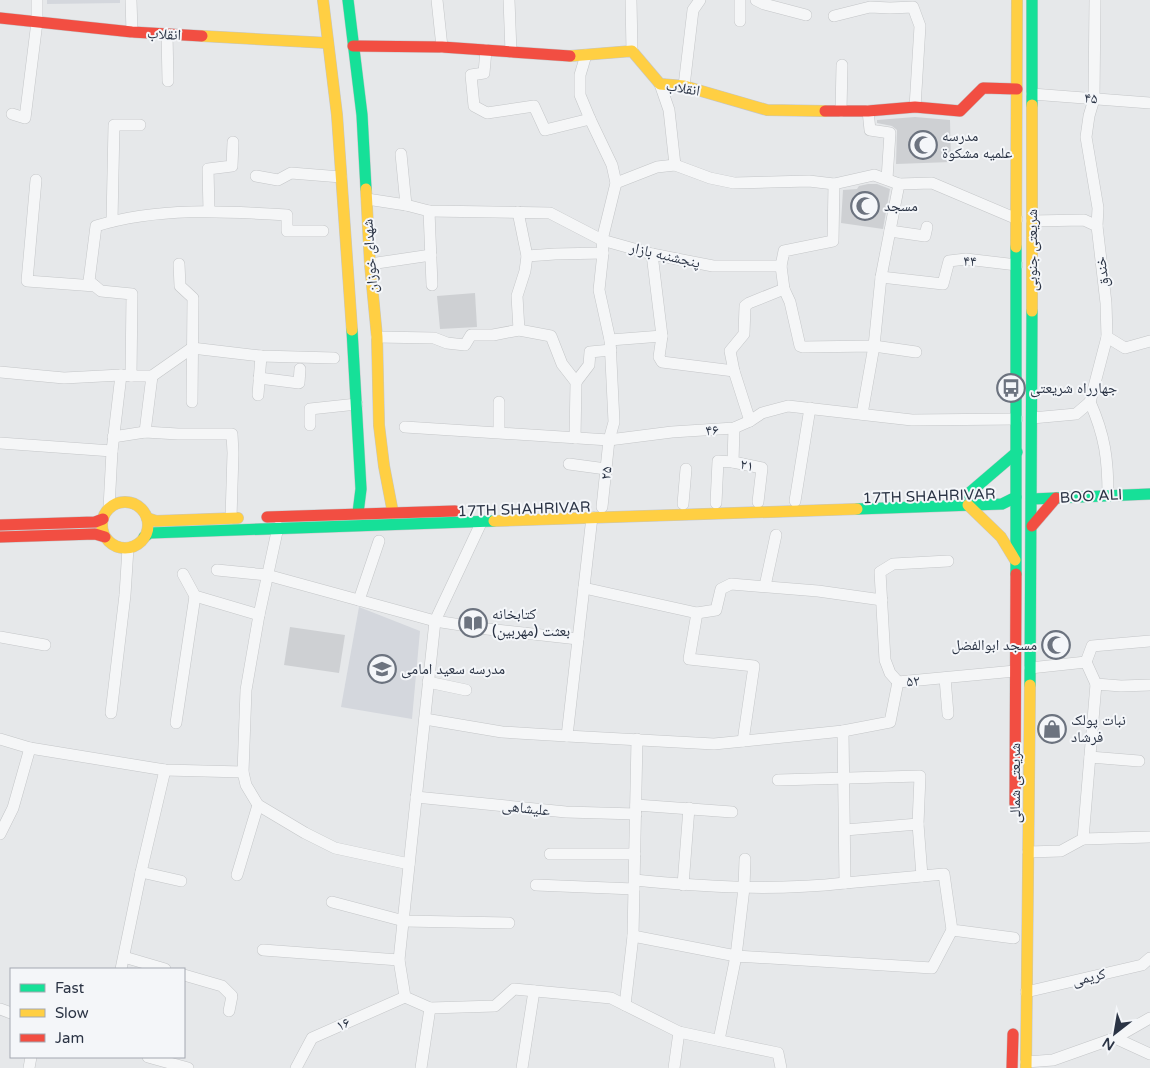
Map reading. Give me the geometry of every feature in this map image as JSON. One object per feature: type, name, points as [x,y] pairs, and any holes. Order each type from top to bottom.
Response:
[{"type":"main road","name":"شهدای خوزان","points":[[323,0],[337,115],[357,404],[372,466],[393,513]]},
{"type":"main road","name":"شهدای خوزان","points":[[348,0],[362,115],[370,264],[377,337],[379,425],[372,466],[361,489],[358,513]]},
{"type":"main road","name":"شریعتی جنوبی","points":[[1016,0],[1016,497]]},
{"type":"main road","name":"شریعتی جنوبی","points":[[1032,0],[1032,499]]},
{"type":"main road","name":"انقلاب","points":[[0,18],[132,32],[328,42]]},
{"type":"main road","points":[[353,46],[442,47],[572,56],[632,51]]},
{"type":"main road","name":"انقلاب","points":[[632,51],[660,84],[684,86],[768,110],[868,111],[915,107],[960,111],[983,88],[1017,89]]},
{"type":"main road","points":[[1015,561],[1009,547],[968,500],[1017,452]]},
{"type":"main road","name":"BOO ALI","points":[[1016,497],[1032,499],[1150,494]]},
{"type":"main road","name":"17TH SHAHRIVAR","points":[[147,518],[156,521],[358,513],[795,501],[968,500],[1002,504],[1016,497]]},
{"type":"main road","name":"شریعتی شمالی","points":[[1015,812],[1016,497]]},
{"type":"main road","points":[[1032,526],[1056,498]]},
{"type":"main road","name":"شریعتی شمالی","points":[[1026,1065],[1032,499]]},
{"type":"main road","name":"17TH SHAHRIVAR","points":[[144,538],[150,533],[592,517],[968,500]]},
{"type":"main road","points":[[0,537],[95,534],[105,537],[115,546],[128,548],[137,545],[144,538],[148,526],[147,518],[138,506],[131,503],[123,502],[109,508],[103,519],[102,529],[105,537]]},
{"type":"main road","points":[[0,525],[95,522],[103,519]]},
{"type":"main road","points":[[1012,1068],[1013,1021]]},
{"type":"street","points":[[12,114],[26,118],[38,22],[37,0]]},
{"type":"street","points":[[131,0],[132,32]]},
{"type":"street","points":[[437,0],[442,47]]},
{"type":"street","points":[[509,0],[511,52]]},
{"type":"street","points":[[631,0],[632,51]]},
{"type":"street","points":[[684,86],[694,10],[700,0]]},
{"type":"street","points":[[740,0],[740,21]]},
{"type":"street","points":[[756,0],[806,16]]},
{"type":"street","name":"خندق","points":[[1090,402],[1107,337],[1106,303],[1097,226],[1098,208],[1086,137],[1094,99],[1095,0]]},
{"type":"street","points":[[834,16],[870,7],[913,7],[920,26],[915,107]]},
{"type":"street","points":[[167,34],[168,80]]},
{"type":"street","points":[[486,50],[484,73],[471,75],[474,106],[486,113],[534,106],[545,130],[590,120]]},
{"type":"street","points":[[586,55],[580,75],[580,95],[612,165],[616,183],[657,167],[675,165],[710,178],[734,183],[809,182],[834,184],[874,175],[899,184],[932,183],[1017,219]]},
{"type":"street","points":[[841,111],[842,65]]},
{"type":"street","points":[[660,84],[668,110],[675,165]]},
{"type":"street","name":"۴۵","points":[[1032,94],[1150,103]]},
{"type":"street","points":[[868,111],[870,130],[890,133],[886,180]]},
{"type":"street","points":[[112,221],[114,125],[140,125]]},
{"type":"street","points":[[209,211],[208,169],[232,166],[233,142]]},
{"type":"street","points":[[401,154],[406,205]]},
{"type":"street","points":[[256,176],[278,180],[291,174],[341,177]]},
{"type":"street","points":[[36,180],[27,281],[95,286]]},
{"type":"street","name":"۲۵","points":[[602,507],[609,440],[614,422],[611,345],[598,290],[603,254],[602,240],[616,183]]},
{"type":"street","points":[[834,184],[833,241],[784,251],[781,266],[784,289],[790,302],[800,346],[874,346],[916,352]]},
{"type":"street","points":[[899,184],[881,277],[874,346],[862,414],[912,420],[1017,419]]},
{"type":"street","name":"پنجشنبه بازار","points":[[367,199],[406,205],[429,211],[550,213],[602,240],[652,254],[713,266],[781,266]]},
{"type":"street","points":[[109,508],[113,437],[126,376],[132,294],[101,291],[89,281],[96,226],[122,218],[209,211],[287,215],[287,231],[323,231]]},
{"type":"street","points":[[429,211],[432,285]]},
{"type":"street","points":[[518,212],[527,256],[525,271],[517,296],[519,330]]},
{"type":"street","points":[[1032,221],[1084,220],[1097,226]]},
{"type":"street","points":[[890,231],[925,236],[927,226]]},
{"type":"street","points":[[527,256],[603,254]]},
{"type":"street","points":[[652,254],[662,336],[659,358],[662,362],[734,371]]},
{"type":"street","points":[[370,264],[431,255]]},
{"type":"street","name":"۴۴","points":[[881,277],[943,284],[949,261],[966,259],[1017,265]]},
{"type":"street","points":[[178,264],[180,286],[193,298],[192,402]]},
{"type":"street","points":[[750,422],[734,371],[730,351],[744,334],[745,306],[784,289]]},
{"type":"street","points":[[377,337],[434,338],[447,343],[465,345],[471,335],[493,335],[519,330],[551,336],[562,364],[576,382]]},
{"type":"street","points":[[575,438],[576,382],[589,365],[590,352],[611,345],[662,336]]},
{"type":"street","points":[[1107,337],[1125,348],[1150,341]]},
{"type":"street","points":[[0,372],[64,378],[152,376],[192,348],[261,356],[334,358]]},
{"type":"street","points":[[258,395],[261,356]]},
{"type":"street","points":[[259,378],[299,383],[300,368]]},
{"type":"street","points":[[146,432],[152,376]]},
{"type":"street","points":[[499,402],[499,432]]},
{"type":"street","points":[[1032,418],[1076,414],[1090,402],[1101,426],[1108,464],[1108,496]]},
{"type":"street","points":[[310,425],[310,409],[357,404]]},
{"type":"street","name":"۴۶","points":[[405,427],[609,440],[672,432],[734,428],[750,422],[762,413],[788,406],[862,414]]},
{"type":"street","points":[[795,501],[810,408]]},
{"type":"street","name":"۲۱","points":[[734,428],[733,462],[762,468],[758,502]]},
{"type":"street","points":[[113,437],[146,432],[232,434],[231,518]]},
{"type":"street","points":[[1,446],[112,451]]},
{"type":"street","points":[[716,503],[718,461],[733,462]]},
{"type":"street","points":[[569,464],[606,469]]},
{"type":"street","points":[[684,504],[686,469]]},
{"type":"street","points":[[567,736],[592,517]]},
{"type":"street","points":[[482,521],[435,621],[399,960],[405,997],[430,1008],[495,1006],[514,989],[611,998],[680,1032],[778,1053],[781,1068]]},
{"type":"street","points":[[278,528],[259,615],[246,690],[242,772],[246,785],[258,805],[335,848],[409,864]]},
{"type":"street","points":[[765,586],[776,535]]},
{"type":"street","points":[[359,600],[379,541]]},
{"type":"street","points":[[111,713],[128,548]]},
{"type":"street","points":[[898,682],[890,673],[885,660],[880,572],[893,564],[948,562]]},
{"type":"street","points":[[217,570],[268,575],[435,621],[487,629],[578,638]]},
{"type":"street","points":[[176,723],[195,596],[183,574]]},
{"type":"street","points":[[584,588],[698,613],[716,610],[721,589],[732,584],[818,591],[882,600]]},
{"type":"street","points":[[195,596],[259,615]]},
{"type":"street","points":[[698,613],[689,659],[754,666],[743,741]]},
{"type":"street","points":[[0,637],[45,645]]},
{"type":"street","points":[[1083,839],[1096,684],[1086,662],[1092,646],[1150,641]]},
{"type":"street","points":[[1030,668],[1086,662]]},
{"type":"street","name":"۵۲","points":[[843,731],[890,722],[898,682],[1016,671]]},
{"type":"street","points":[[945,678],[948,714]]},
{"type":"street","points":[[428,682],[466,690]]},
{"type":"street","points":[[1096,684],[1121,686],[1150,685]]},
{"type":"street","points":[[425,719],[502,732],[714,744],[843,731],[845,883]]},
{"type":"street","points":[[0,739],[30,748],[165,770],[242,772]]},
{"type":"street","points":[[625,1005],[633,936],[637,739]]},
{"type":"street","points":[[0,834],[13,808],[30,748]]},
{"type":"street","points":[[1090,758],[1139,761]]},
{"type":"street","points":[[121,968],[165,770]]},
{"type":"street","points":[[778,780],[920,776],[918,824],[922,876]]},
{"type":"street","name":"علیشاهی","points":[[416,797],[566,812],[689,808],[732,812]]},
{"type":"street","points":[[237,875],[258,805]]},
{"type":"street","points":[[683,885],[689,808]]},
{"type":"street","points":[[844,830],[918,824]]},
{"type":"street","points":[[1028,852],[1061,851],[1083,839],[1150,838]]},
{"type":"street","points":[[550,854],[635,854]]},
{"type":"street","points":[[719,1040],[736,956],[744,888],[745,859]]},
{"type":"street","points":[[142,872],[181,882]]},
{"type":"street","points":[[536,885],[634,884],[744,888],[810,887],[944,874],[952,930],[932,968],[736,956],[633,936]]},
{"type":"street","points":[[332,902],[404,920],[510,923]]},
{"type":"street","points":[[952,930],[1014,938]]},
{"type":"street","points":[[264,950],[399,960]]},
{"type":"street","points":[[124,957],[162,968]]},
{"type":"street","name":"کریمی","points":[[1026,992],[1142,965],[1150,958]]},
{"type":"street","points":[[185,975],[222,986],[232,996],[229,1012]]},
{"type":"street","points":[[522,1068],[534,991]]},
{"type":"street","name":"۱۶","points":[[296,1068],[312,1038],[405,997]]},
{"type":"street","points":[[421,1068],[430,1008]]},
{"type":"street","points":[[1026,1065],[1053,1060],[1115,1038],[1150,1018]]},
{"type":"street","points":[[674,1068],[680,1032]]},
{"type":"street","points":[[1115,1038],[1150,1054]]},
{"type":"street","points":[[152,1058],[188,1068]]},
{"type":"shaded area","points":[[47,0],[120,0],[120,3],[47,4]]},
{"type":"shaded area","name":"مدرسه سعید امامی","points":[[359,607],[420,631],[412,719],[341,707]]},
{"type":"building","name":"مدرسه علمیه مشکوة","points":[[915,117],[950,120],[951,162],[896,164],[897,130],[892,126],[877,123],[877,120]]},
{"type":"building","name":"مسجد","points":[[877,184],[890,189],[883,229],[841,223],[843,190],[857,189],[859,186]]},
{"type":"building","points":[[475,293],[477,327],[440,329],[437,296]]},
{"type":"building","points":[[290,627],[345,635],[339,673],[284,665]]},
{"type":"traffic: fast","points":[[348,0],[362,115],[366,189]]},
{"type":"traffic: fast","points":[[1032,0],[1032,105]]},
{"type":"traffic: fast","points":[[1016,247],[1016,574]]},
{"type":"traffic: fast","points":[[1030,685],[1032,311]]},
{"type":"traffic: fast","points":[[352,330],[361,489],[358,513]]},
{"type":"traffic: fast","points":[[968,494],[1017,452]]},
{"type":"traffic: fast","points":[[1032,499],[1150,494]]},
{"type":"traffic: fast","points":[[857,509],[1002,504],[1016,497]]},
{"type":"traffic: fast","points":[[144,537],[150,533],[494,521]]},
{"type":"traffic: slow","points":[[323,0],[337,115],[352,330]]},
{"type":"traffic: slow","points":[[1016,247],[1017,0]]},
{"type":"traffic: slow","points":[[202,36],[328,43]]},
{"type":"traffic: slow","points":[[570,56],[632,51],[660,84],[684,86],[767,110],[825,111]]},
{"type":"traffic: slow","points":[[1032,105],[1032,311]]},
{"type":"traffic: slow","points":[[366,189],[370,264],[377,337],[379,425],[384,466],[393,513]]},
{"type":"traffic: slow","points":[[125,502],[138,506],[144,512],[148,525],[144,538],[138,544],[125,548],[112,544],[106,538],[102,525],[106,512],[112,506],[125,502]]},
{"type":"traffic: slow","points":[[968,505],[1001,537],[1015,560]]},
{"type":"traffic: slow","points":[[494,521],[857,509]]},
{"type":"traffic: slow","points":[[147,518],[156,521],[238,518]]},
{"type":"traffic: slow","points":[[1026,1068],[1030,685]]},
{"type":"traffic: jam","points":[[0,18],[132,32],[202,36]]},
{"type":"traffic: jam","points":[[353,46],[442,47],[570,56]]},
{"type":"traffic: jam","points":[[825,111],[868,111],[915,107],[960,111],[983,88],[1017,89]]},
{"type":"traffic: jam","points":[[1032,526],[1056,498]]},
{"type":"traffic: jam","points":[[267,517],[455,511]]},
{"type":"traffic: jam","points":[[0,525],[95,522],[103,519]]},
{"type":"traffic: jam","points":[[0,537],[95,534],[105,537]]},
{"type":"traffic: jam","points":[[1015,804],[1016,574]]},
{"type":"traffic: jam","points":[[1012,1068],[1013,1034]]},
{"type":"place","name":"مدرسه علمیه مشکوة","points":[[923,145]]},
{"type":"place","name":"مسجد","points":[[865,206]]},
{"type":"place","name":"جهارراه شریعتی","points":[[1011,388]]},
{"type":"place","name":"کتابخانه بعثت (مهربین)","points":[[473,623]]},
{"type":"place","name":"مسجد ابوالفضل","points":[[1056,645]]},
{"type":"place","name":"مدرسه سعید امامی","points":[[382,669]]},
{"type":"place","name":"نبات پولک فرشاد","points":[[1052,729]]}]
